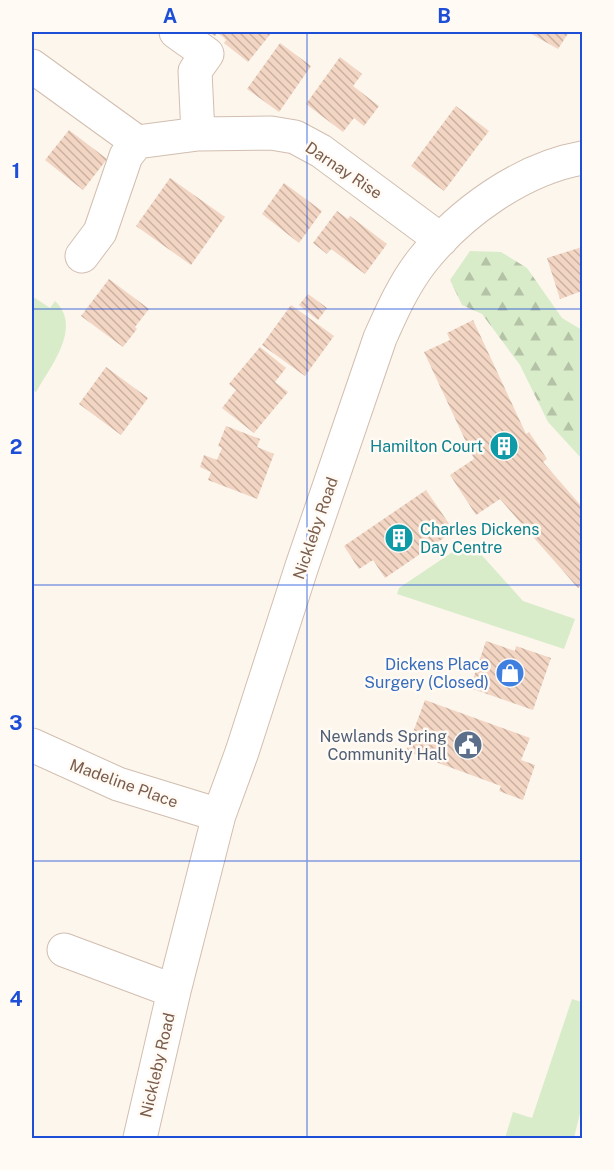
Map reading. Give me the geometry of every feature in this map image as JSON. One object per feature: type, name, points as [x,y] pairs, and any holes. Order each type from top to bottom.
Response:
[{"type":"street","points":[[176,32],[207,54],[195,71],[198,135]]},
{"type":"street","points":[[32,66],[137,142],[126,156],[100,232],[82,256]]},
{"type":"street","name":"Darnay Rise","points":[[137,142],[198,135],[271,133],[295,137],[321,151],[441,240]]},
{"type":"street","name":"Nickleby Road","points":[[140,1138],[174,991],[219,815],[243,752],[302,566],[380,338],[394,305],[422,261],[441,240],[481,205],[512,184],[544,169],[582,158]]},
{"type":"street","name":"Madeline Place","points":[[32,745],[118,784],[219,815]]},
{"type":"street","name":"Nickleby Road","points":[[64,950],[174,991]]},
{"type":"green space","points":[[470,251],[501,252],[527,268],[562,318],[582,330],[582,459],[548,422],[520,365],[482,314],[462,305],[450,280]]},
{"type":"green space","points":[[32,298],[50,308],[55,301],[63,311],[66,323],[65,335],[56,359],[36,392],[32,390]]},
{"type":"green space","points":[[469,541],[523,601],[575,619],[564,649],[397,594],[399,588]]},
{"type":"green space","points":[[572,999],[582,1002],[582,1105],[574,1138],[505,1138],[513,1112],[532,1118]]},
{"type":"building","points":[[208,32],[272,32],[248,62],[224,43],[226,40],[223,37],[217,33],[215,36]]},
{"type":"building","points":[[528,32],[569,32],[558,49]]},
{"type":"building","points":[[280,43],[311,66],[279,112],[247,89]]},
{"type":"building","points":[[340,57],[362,74],[353,86],[379,106],[364,126],[354,118],[343,132],[306,104]]},
{"type":"building","points":[[456,106],[489,131],[444,191],[411,166]]},
{"type":"building","points":[[69,130],[107,159],[83,190],[45,160]]},
{"type":"building","points":[[170,178],[225,217],[191,265],[136,226]]},
{"type":"building","points":[[284,183],[322,211],[299,243],[262,214]]},
{"type":"building","points":[[337,211],[348,219],[350,216],[387,244],[365,274],[331,249],[327,254],[313,243]]},
{"type":"building","points":[[582,247],[582,291],[560,299],[547,258]]},
{"type":"building","points":[[109,279],[149,309],[123,347],[81,316]]},
{"type":"building","points":[[308,294],[327,308],[318,320],[299,305]]},
{"type":"building","points":[[291,305],[334,336],[305,376],[262,345]]},
{"type":"building","name":"Hamilton Court","points":[[473,320],[526,434],[529,432],[547,459],[543,462],[582,507],[582,585],[578,588],[500,499],[476,515],[450,475],[474,459],[424,352],[450,340],[447,333]]},
{"type":"building","points":[[260,347],[286,368],[275,382],[288,392],[254,433],[222,408],[236,390],[229,384]]},
{"type":"building","points":[[106,367],[148,398],[121,435],[79,404]]},
{"type":"building","points":[[226,426],[260,439],[257,447],[274,454],[257,499],[208,480],[211,472],[200,467],[204,455],[217,460],[222,448],[218,446]]},
{"type":"building","name":"Charles Dickens Day Centre","points":[[426,490],[454,531],[385,578],[373,560],[359,569],[344,546]]},
{"type":"building","name":"Dickens Place Surgery (Closed)","points":[[486,641],[515,651],[516,646],[551,658],[533,710],[470,688]]},
{"type":"building","name":"Newlands Spring Community Hall","points":[[425,700],[530,738],[521,760],[535,765],[523,800],[499,791],[501,786],[406,751]]},
{"type":"place","name":"Hamilton Court","points":[[504,446]]},
{"type":"place","name":"Charles Dickens Day Centre","points":[[399,538]]},
{"type":"place","name":"Dickens Place Surgery (Closed)","points":[[510,673]]},
{"type":"place","name":"Newlands Spring Community Hall","points":[[468,745]]}]
